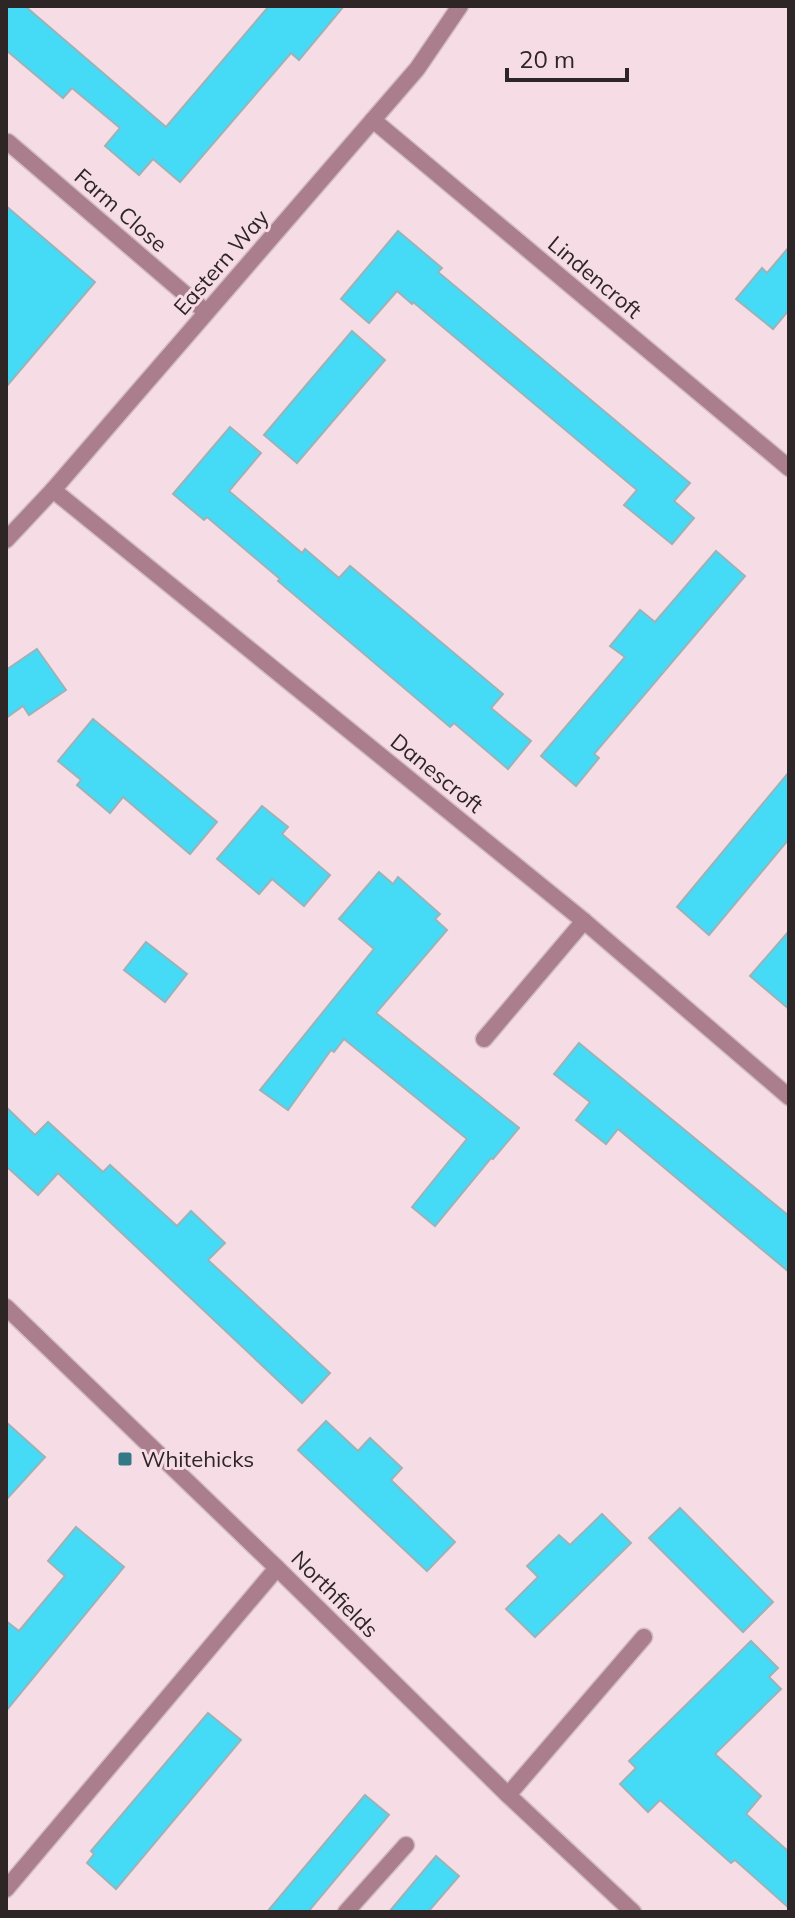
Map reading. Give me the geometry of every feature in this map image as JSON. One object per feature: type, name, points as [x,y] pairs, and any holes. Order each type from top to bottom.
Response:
[{"type":"street","name":"Eastern Way","points":[[6,540],[53,490],[417,69],[460,6]]},
{"type":"street","name":"Lindencroft","points":[[373,120],[789,468]]},
{"type":"street","name":"Farm Close","points":[[8,142],[206,312]]},
{"type":"street","name":"Danescroft","points":[[53,490],[584,921],[789,1097]]},
{"type":"street","points":[[484,1039],[584,921]]},
{"type":"street","name":"Northfields","points":[[6,1307],[508,1795],[633,1912]]},
{"type":"street","points":[[6,1889],[277,1568]]},
{"type":"street","points":[[508,1795],[644,1637]]},
{"type":"street","points":[[346,1912],[406,1845]]},
{"type":"building","points":[[6,6],[25,6],[166,127],[269,6],[344,6],[299,60],[291,53],[180,182],[153,159],[139,175],[105,146],[120,128],[72,88],[63,98],[6,50]]},
{"type":"building","points":[[6,206],[95,282],[6,387]]},
{"type":"building","points":[[398,231],[442,268],[438,272],[690,483],[674,501],[694,518],[672,544],[624,505],[637,490],[413,302],[397,291],[369,323],[341,299]]},
{"type":"building","points":[[789,247],[789,310],[773,329],[736,299],[762,268],[767,273]]},
{"type":"building","points":[[352,331],[385,360],[297,463],[264,435]]},
{"type":"building","points":[[230,427],[261,453],[229,491],[302,553],[305,549],[339,578],[350,566],[503,694],[491,708],[531,741],[508,769],[454,723],[450,727],[207,517],[204,520],[173,494]]},
{"type":"building","points":[[716,551],[745,576],[594,754],[599,758],[576,786],[541,756],[625,657],[610,646],[640,610],[655,622]]},
{"type":"building","points":[[37,649],[66,690],[29,715],[23,706],[6,718],[6,670]]},
{"type":"building","points":[[93,719],[217,822],[190,854],[123,797],[110,813],[77,785],[81,780],[58,761]]},
{"type":"building","points":[[789,772],[789,839],[709,935],[677,907]]},
{"type":"building","points":[[262,806],[288,827],[282,834],[330,875],[304,906],[272,879],[259,894],[217,859]]},
{"type":"building","points":[[379,872],[393,884],[398,877],[440,914],[435,919],[447,930],[376,1013],[519,1128],[435,1226],[412,1207],[467,1139],[344,1039],[334,1052],[331,1050],[288,1110],[260,1090],[374,949],[339,919]]},
{"type":"building","points":[[789,931],[789,1009],[750,976]]},
{"type":"building","points":[[146,942],[187,974],[165,1002],[124,970]]},
{"type":"building","points":[[579,1043],[789,1216],[789,1272],[618,1129],[606,1144],[576,1120],[590,1102],[554,1074]]},
{"type":"building","points":[[6,1107],[35,1135],[48,1122],[103,1172],[110,1165],[177,1226],[191,1211],[225,1243],[208,1260],[330,1373],[302,1403],[58,1173],[38,1195],[6,1166]]},
{"type":"building","points":[[326,1421],[358,1451],[370,1438],[402,1468],[391,1480],[455,1542],[427,1571],[298,1450]]},
{"type":"building","points":[[6,1422],[45,1457],[6,1500]]},
{"type":"building","points":[[680,1508],[773,1602],[743,1632],[649,1538]]},
{"type":"building","points":[[602,1514],[631,1543],[535,1637],[506,1609],[538,1577],[527,1566],[559,1535],[570,1545]]},
{"type":"building","points":[[76,1527],[124,1567],[6,1711],[6,1621],[19,1631],[65,1576],[48,1561]]},
{"type":"building","points":[[751,1641],[778,1668],[769,1677],[781,1689],[715,1754],[761,1796],[746,1814],[789,1852],[789,1908],[735,1860],[731,1863],[660,1800],[648,1812],[620,1784],[636,1768],[629,1761]]},
{"type":"building","points":[[208,1713],[241,1740],[116,1889],[87,1863],[94,1854],[91,1851]]},
{"type":"building","points":[[365,1795],[389,1815],[308,1912],[267,1912]]},
{"type":"building","points":[[436,1856],[459,1876],[428,1912],[389,1912]]},
{"type":"place","name":"Whitehicks","points":[[125,1459]]}]
